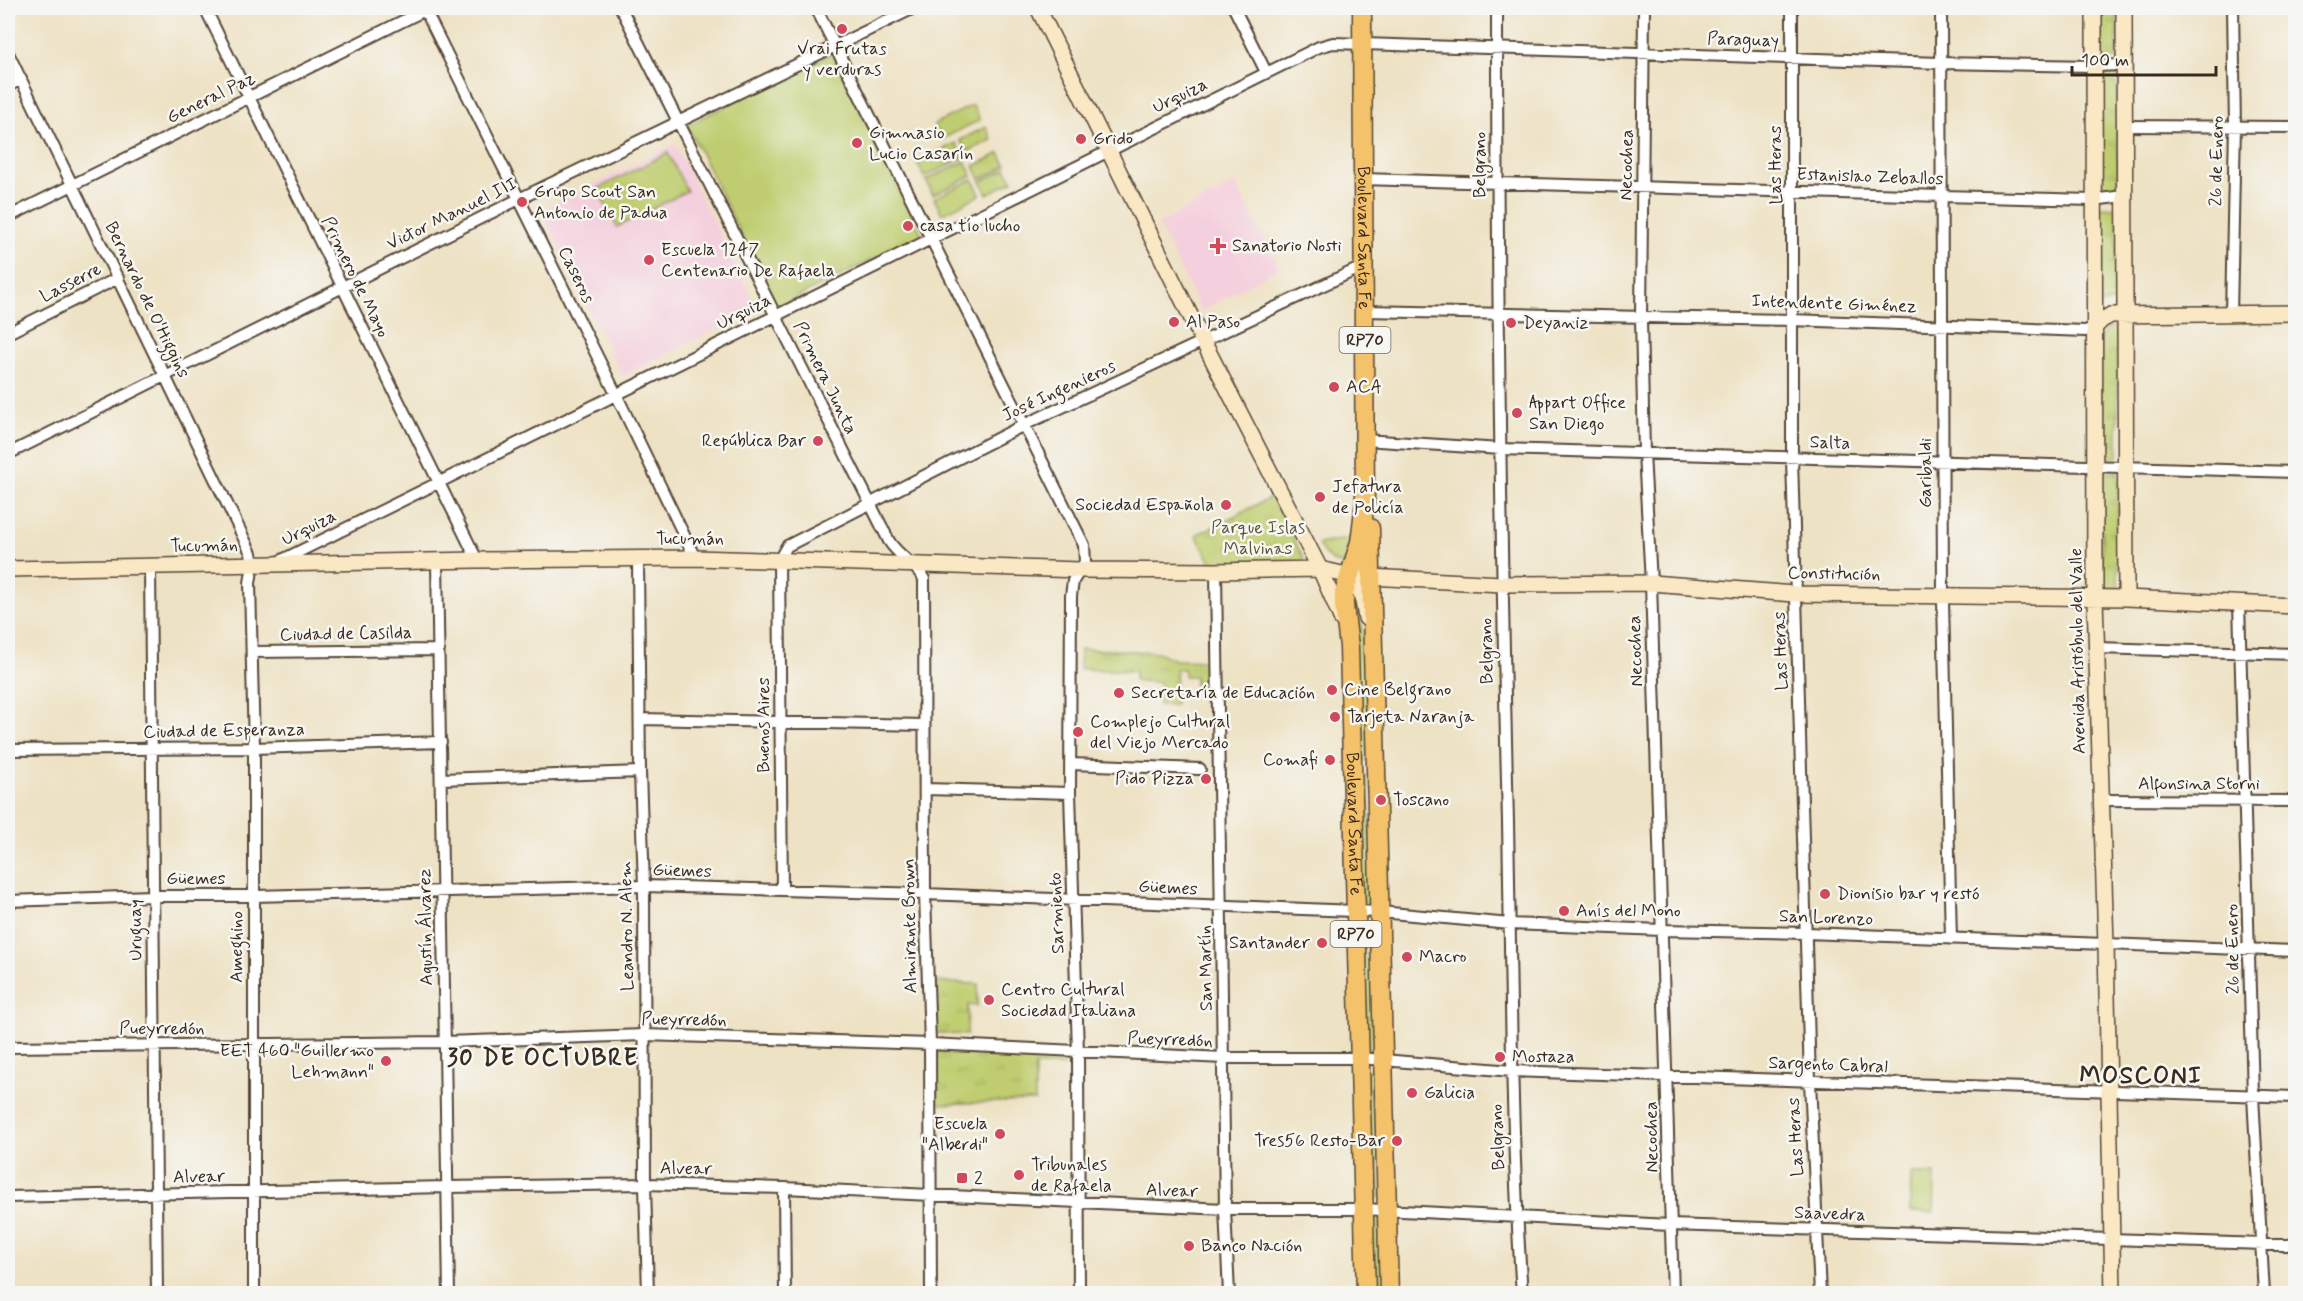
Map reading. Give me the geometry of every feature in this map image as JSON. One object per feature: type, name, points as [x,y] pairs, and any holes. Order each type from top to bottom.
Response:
[{"type":"main road","name":"Boulevard Santa Fe","points":[[1362,8],[1365,502],[1360,542],[1344,593],[1344,605],[1348,638],[1366,1293]]},
{"type":"main road","name":"Boulevard Santa Fe","points":[[1365,502],[1369,520],[1372,577],[1389,1293]]},
{"type":"main road","points":[[1352,769],[1376,770]]},
{"type":"street","name":"Primero de Mayo","points":[[205,8],[477,560]]},
{"type":"street","name":"General Paz","points":[[8,217],[426,8]]},
{"type":"street","name":"Caseros","points":[[426,8],[695,558]]},
{"type":"street","name":"Primera Junta","points":[[621,8],[869,503],[895,551],[911,564]]},
{"type":"street","name":"Sarmiento","points":[[816,8],[1084,545],[1084,562],[1073,581],[1071,596],[1070,793],[1078,1053],[1079,1293]]},
{"type":"street","name":"Victor Manuel III","points":[[8,454],[519,199],[914,8]]},
{"type":"street","points":[[1038,8],[1107,151],[1320,569],[1336,603],[1348,638]]},
{"type":"street","points":[[1234,8],[1266,72]]},
{"type":"street","name":"Belgrano","points":[[1497,8],[1502,584],[1512,1071],[1522,1293]]},
{"type":"street","name":"Necochea","points":[[1644,8],[1641,319],[1644,453],[1651,583],[1673,1293]]},
{"type":"street","name":"Las Heras","points":[[1792,8],[1792,458],[1810,1081],[1820,1293]]},
{"type":"street","name":"Garibaldi","points":[[1941,8],[1943,594],[1951,939]]},
{"type":"street","name":"Avenida Aristóbulo del Valle","points":[[2094,8],[2095,598],[2114,1293]]},
{"type":"street","points":[[2124,8],[2126,598]]},
{"type":"street","name":"26 de Enero","points":[[2231,314],[2235,126],[2233,8]]},
{"type":"street","name":"Urquiza","points":[[275,564],[1319,46],[1333,43],[1362,44]]},
{"type":"street","name":"Paraguay","points":[[1362,44],[1941,63],[2124,65]]},
{"type":"street","name":"Bernardo de O'Higgins","points":[[8,53],[166,375],[251,553],[253,564]]},
{"type":"street","points":[[8,86],[21,80]]},
{"type":"street","points":[[2123,126],[2295,127]]},
{"type":"street","name":"Estanislao Zeballos","points":[[1362,179],[1497,181],[1643,188],[2093,200],[2124,196]]},
{"type":"street","name":"José Ingenieros","points":[[779,560],[787,546],[1024,425],[1364,266]]},
{"type":"street","name":"Lasserre","points":[[8,333],[118,278]]},
{"type":"street","name":"Intendente Giménez","points":[[1365,311],[1641,319],[1791,320],[2085,331],[2094,328],[2111,315],[2295,313]]},
{"type":"street","name":"Salta","points":[[1364,440],[1644,453],[2295,472]]},
{"type":"street","name":"Tucumán","points":[[8,569],[695,558],[1081,570],[1320,569],[1351,576],[1372,577]]},
{"type":"street","name":"Leandro N. Alem","points":[[638,559],[648,1293]]},
{"type":"street","name":"Buenos Aires","points":[[779,560],[782,890]]},
{"type":"street","name":"Agustín Álvarez","points":[[437,561],[449,1293]]},
{"type":"street","name":"Ameghino","points":[[253,564],[250,583],[254,748],[254,1293]]},
{"type":"street","name":"Almirante Brown","points":[[911,564],[920,571],[924,579],[925,894],[930,1044],[931,1293]]},
{"type":"street","name":"Uruguay","points":[[150,567],[157,1293]]},
{"type":"street","name":"San Martín","points":[[1216,571],[1225,1209],[1229,1293]]},
{"type":"street","points":[[1351,576],[1365,607],[1373,660]]},
{"type":"street","name":"Constitución","points":[[1372,577],[1502,584],[1651,583],[1796,594],[2126,598],[2295,606]]},
{"type":"street","name":"26 de Enero","points":[[2239,603],[2253,1096],[2264,1293]]},
{"type":"street","points":[[2097,648],[2295,654]]},
{"type":"street","name":"Ciudad de Casilda","points":[[253,652],[439,650]]},
{"type":"street","points":[[641,719],[924,726]]},
{"type":"street","name":"Ciudad de Esperanza","points":[[8,750],[254,748],[441,742]]},
{"type":"street","points":[[1071,764],[1200,769]]},
{"type":"street","points":[[441,779],[640,772]]},
{"type":"street","points":[[926,789],[1070,793]]},
{"type":"street","name":"Alfonsina Storni","points":[[2102,800],[2295,801]]},
{"type":"street","name":"Güemes","points":[[8,902],[152,896],[254,896],[644,886],[925,894],[1356,911]]},
{"type":"street","name":"San Lorenzo","points":[[1356,911],[1510,924],[2295,951]]},
{"type":"street","name":"Pueyrredón","points":[[8,1047],[444,1042],[644,1035],[930,1044],[1078,1053],[1224,1058],[1360,1058]]},
{"type":"street","name":"Sargento Cabral","points":[[1360,1058],[1512,1071],[2295,1097]]},
{"type":"street","name":"Alvear","points":[[8,1197],[645,1184],[784,1188],[1225,1209],[1363,1209]]},
{"type":"street","points":[[784,1188],[785,1293]]},
{"type":"street","name":"Saavedra","points":[[1363,1209],[1670,1225],[2295,1245]]},
{"type":"shaded area","name":"Escuela 1247 Centenario De Rafaela","points":[[675,144],[757,309],[622,376],[541,210]]},
{"type":"shaded area","name":"Sanatorio Nosti","points":[[1235,183],[1279,268],[1201,311],[1158,224]]},
{"type":"green space","points":[[2101,8],[2117,8],[2117,59],[2100,59]]},
{"type":"green space","points":[[832,53],[922,235],[777,307],[687,125]]},
{"type":"green space","points":[[2098,74],[2117,74],[2118,189],[2099,189]]},
{"type":"green space","points":[[973,105],[980,120],[942,139],[934,124]]},
{"type":"green space","points":[[986,127],[992,140],[967,152],[960,140]]},
{"type":"green space","points":[[956,143],[963,158],[924,177],[917,161]]},
{"type":"green space","points":[[668,153],[687,191],[617,227],[597,189]]},
{"type":"green space","points":[[1000,153],[1006,166],[980,179],[974,166]]},
{"type":"green space","points":[[965,161],[972,176],[933,195],[926,180]]},
{"type":"green space","points":[[1006,169],[1013,181],[987,194],[981,181]]},
{"type":"green space","points":[[973,179],[980,195],[942,214],[934,198]]},
{"type":"green space","points":[[2100,207],[2117,208],[2116,300],[2099,306]]},
{"type":"green space","points":[[2117,327],[2118,457],[2100,457],[2100,339],[2106,329]]},
{"type":"green space","points":[[2100,471],[2118,472],[2118,592],[2103,590]]},
{"type":"green space","name":"Parque Islas Malvinas","points":[[1272,497],[1304,559],[1300,566],[1215,569],[1196,535]]},
{"type":"green space","points":[[1354,538],[1349,558],[1341,564],[1332,560],[1318,544]]},
{"type":"green space","points":[[1356,597],[1363,633],[1367,641],[1369,760],[1358,760],[1350,599]]},
{"type":"green space","points":[[1080,649],[1158,652],[1175,660],[1209,661],[1209,686],[1195,686],[1195,676],[1184,676],[1184,669],[1176,669],[1175,705],[1159,705],[1160,682],[1135,681],[1135,671],[1080,669]]},
{"type":"green space","points":[[1369,776],[1372,902],[1361,902],[1358,777]]},
{"type":"green space","points":[[1362,923],[1374,923],[1377,1048],[1365,1049]]},
{"type":"green space","points":[[937,982],[978,984],[977,1006],[968,1005],[967,1035],[936,1033]]},
{"type":"green space","points":[[936,1052],[1064,1058],[1064,1066],[1035,1066],[1035,1101],[936,1104]]},
{"type":"green space","points":[[1366,1071],[1377,1071],[1380,1197],[1369,1197]]},
{"type":"green space","points":[[1911,1174],[1935,1174],[1934,1212],[1910,1212]]},
{"type":"green space","points":[[1370,1220],[1381,1220],[1383,1293],[1372,1293]]},
{"type":"place","name":"Vrai Frutas y verduras","points":[[842,29]]},
{"type":"place","name":"Grido","points":[[1081,139]]},
{"type":"place","name":"Gimnasio Lucio Casarín","points":[[857,143]]},
{"type":"place","name":"Grupo Scout San Antonio de Padua","points":[[522,202]]},
{"type":"place","name":"casa tío lucho","points":[[908,226]]},
{"type":"place","name":"Sanatorio Nosti","points":[[1218,246]]},
{"type":"place","name":"Escuela 1247 Centenario De Rafaela","points":[[649,260]]},
{"type":"place","name":"Al Paso","points":[[1174,322]]},
{"type":"place","name":"Deyaniz","points":[[1511,323]]},
{"type":"place","name":"ACA","points":[[1334,387]]},
{"type":"place","name":"Appart Office San Diego","points":[[1517,413]]},
{"type":"place","name":"República Bar","points":[[818,441]]},
{"type":"place","name":"Jefatura de Policía","points":[[1320,497]]},
{"type":"place","name":"Sociedad Española","points":[[1226,505]]},
{"type":"place","name":"Cine Belgrano","points":[[1332,690]]},
{"type":"place","name":"Secretaría de Educación","points":[[1119,693]]},
{"type":"place","name":"Tarjeta Naranja","points":[[1335,717]]},
{"type":"place","name":"Complejo Cultural del Viejo Mercado","points":[[1078,732]]},
{"type":"place","name":"Comafi","points":[[1330,760]]},
{"type":"place","name":"Pido Pizza","points":[[1206,779]]},
{"type":"place","name":"Toscano","points":[[1381,800]]},
{"type":"place","name":"Dionisio bar y restó","points":[[1825,894]]},
{"type":"place","name":"Anís del Mono","points":[[1564,911]]},
{"type":"place","name":"Santander","points":[[1322,943]]},
{"type":"place","name":"Macro","points":[[1407,957]]},
{"type":"place","name":"Centro Cultural Sociedad Italiana","points":[[989,1000]]},
{"type":"place","name":"Mostaza","points":[[1500,1057]]},
{"type":"place","name":"EET 460 \"Guillermo Lehmann\"","points":[[386,1061]]},
{"type":"place","name":"Galicia","points":[[1412,1093]]},
{"type":"place","name":"Escuela \"Alberdi\"","points":[[1000,1134]]},
{"type":"place","name":"Tres56 Resto-Bar","points":[[1397,1141]]},
{"type":"place","name":"Tribunales de Rafaela","points":[[1019,1175]]},
{"type":"place","name":"2","points":[[962,1178]]},
{"type":"place","name":"Banco Nación","points":[[1189,1246]]},
{"type":"district","name":"30 DE OCTUBRE","points":[[543,1058]]},
{"type":"district","name":"MOSCONI","points":[[2141,1076]]}]
